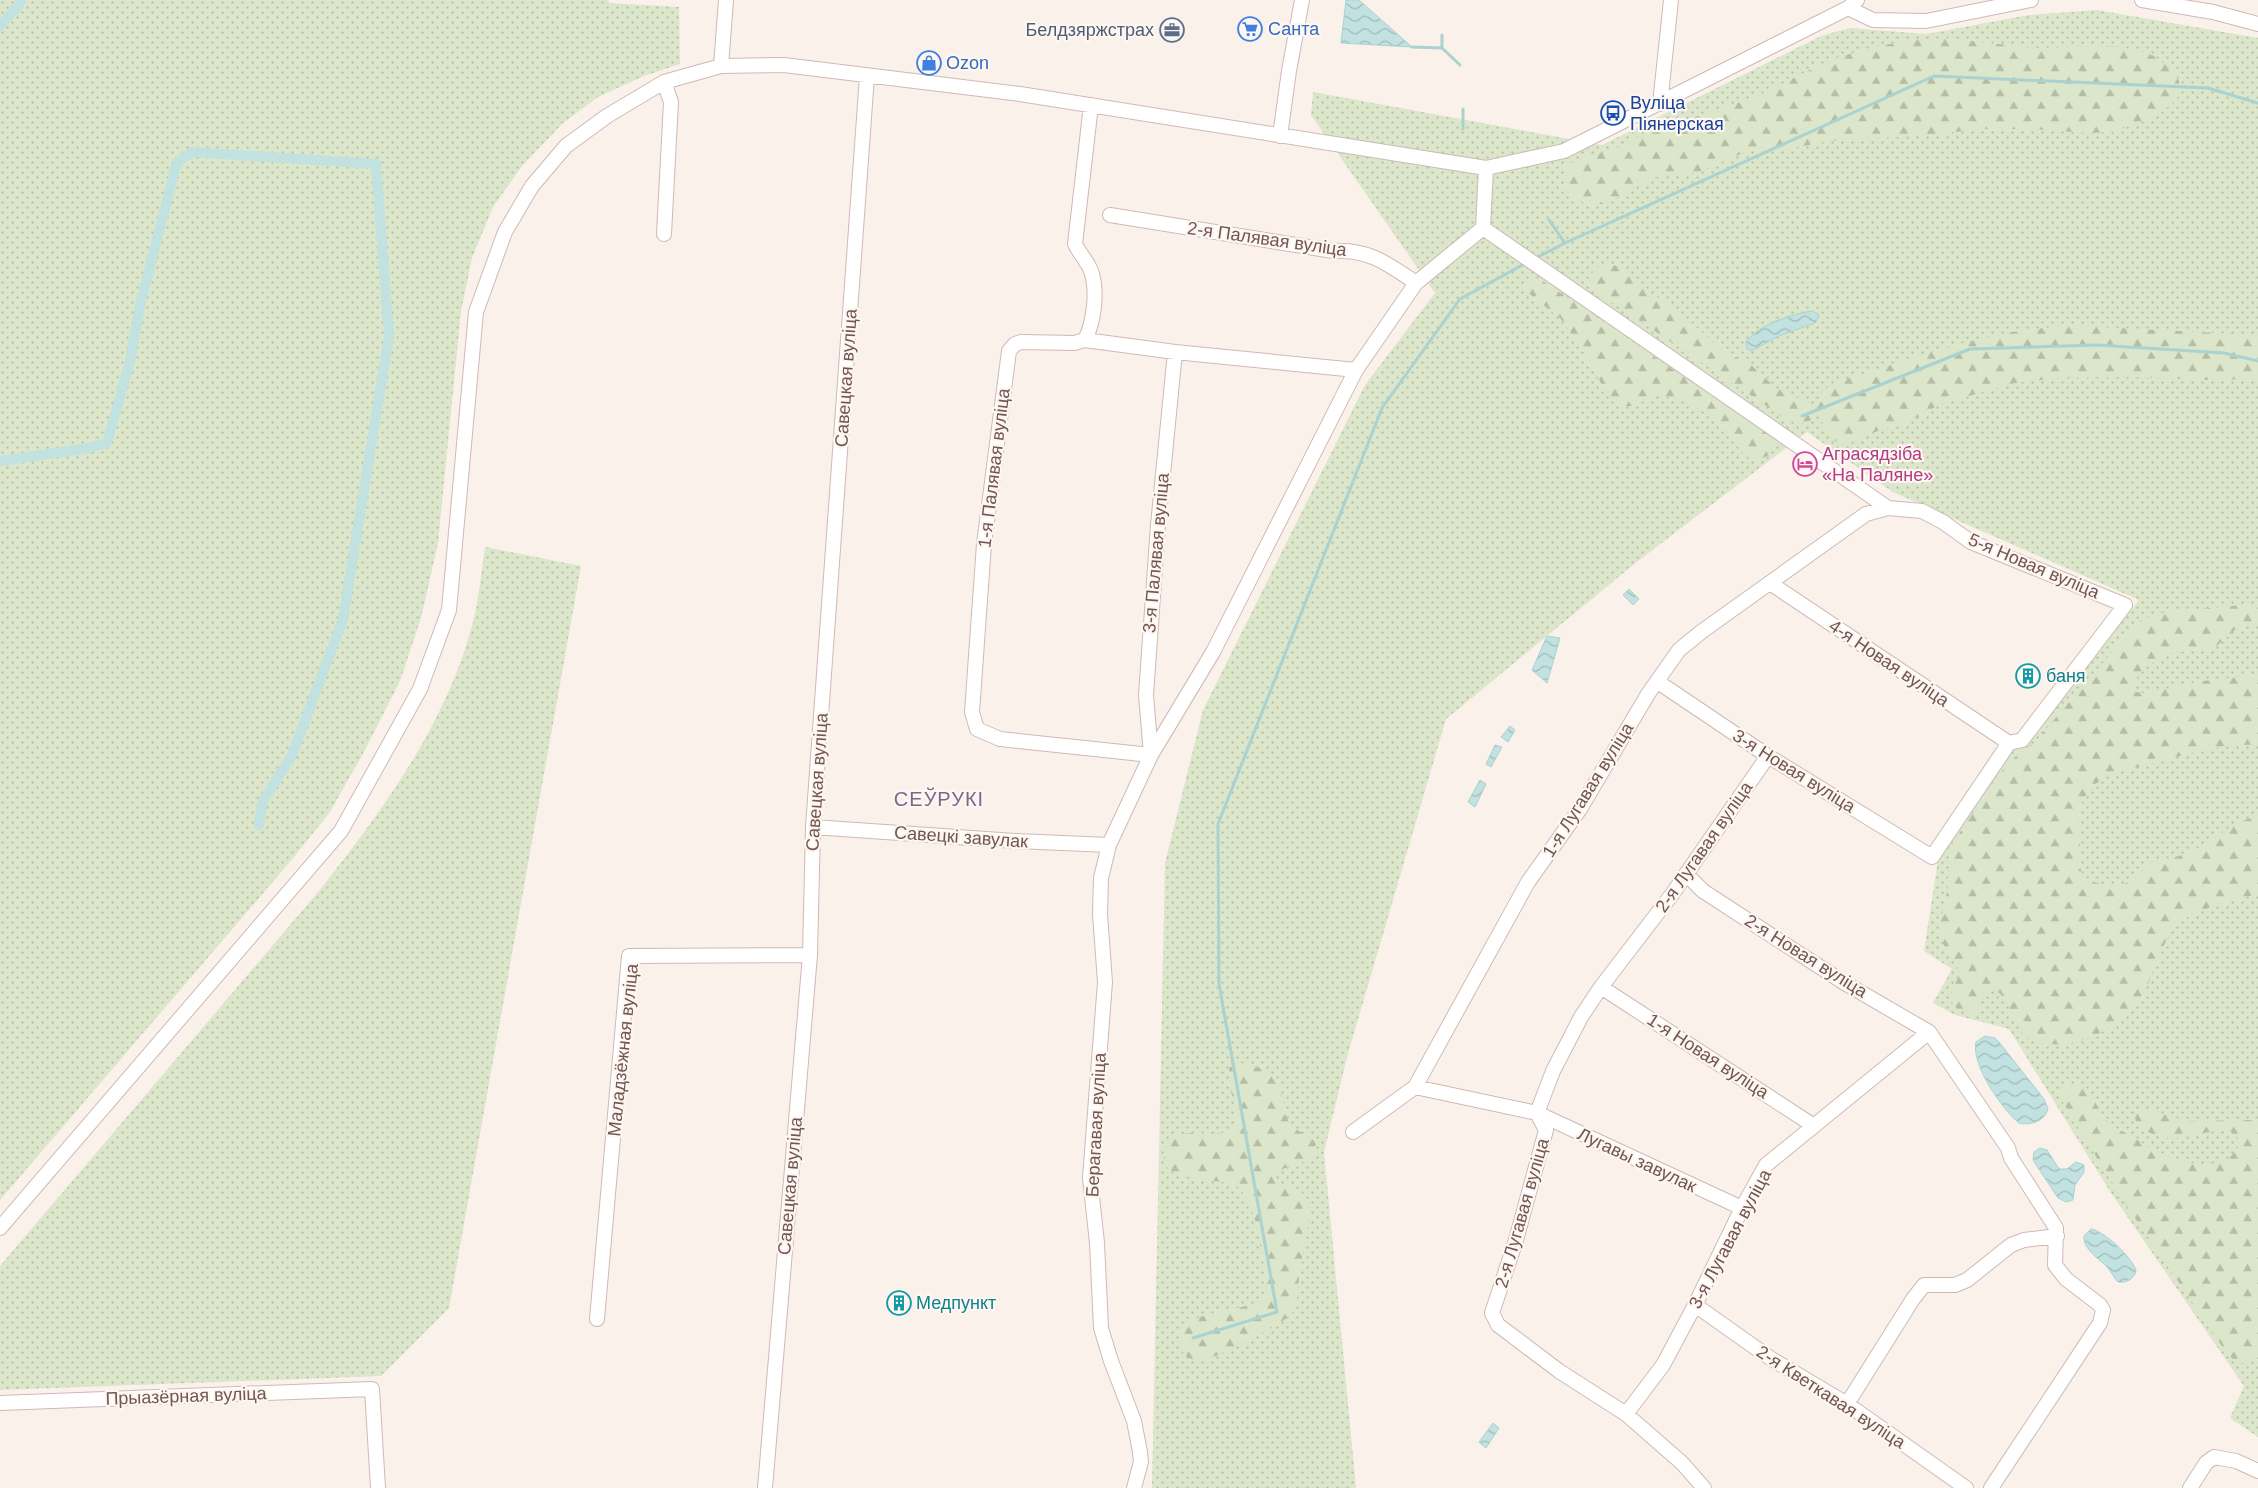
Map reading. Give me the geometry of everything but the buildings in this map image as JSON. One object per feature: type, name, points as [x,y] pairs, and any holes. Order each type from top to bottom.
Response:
[{"type":"street","points":[[720,66],[726,0]]},
{"type":"street","points":[[1280,136],[1302,0]]},
{"type":"street","points":[[1660,104],[1670,0]]},
{"type":"street","points":[[0,1228],[341,831],[420,688],[449,610],[476,312],[505,232],[532,186],[566,146],[607,116],[664,82],[720,66],[784,65],[1020,94],[1486,168],[1564,151],[1660,104],[1852,4],[1873,20],[1926,20],[2031,0]]},
{"type":"street","points":[[2142,0],[2198,9],[2258,24]]},
{"type":"street","name":"Савецкая вуліца","points":[[765,1488],[810,955],[813,827],[867,76]]},
{"type":"street","points":[[664,82],[671,102],[664,234]]},
{"type":"street","points":[[1085,340],[1090,329],[1094,284],[1090,269],[1081,257],[1075,244],[1091,105]]},
{"type":"street","points":[[1486,168],[1483,228],[1888,508]]},
{"type":"street","name":"2-я Палявая вуліца","points":[[1110,215],[1333,251],[1350,250],[1382,259],[1416,283]]},
{"type":"street","name":"Берагавая вуліца","points":[[1134,1488],[1141,1462],[1140,1452],[1134,1421],[1111,1361],[1101,1328],[1097,1243],[1090,1178],[1105,982],[1100,914],[1100,878],[1109,845],[1151,755],[1213,652],[1356,370],[1416,283],[1483,228]]},
{"type":"street","name":"1-я Палявая вуліца","points":[[1151,755],[1000,739],[978,729],[972,712],[984,544],[1009,351],[1015,344],[1021,342],[1074,343],[1085,340],[1175,352],[1356,370]]},
{"type":"street","name":"3-я Палявая вуліца","points":[[1151,755],[1146,695],[1158,525],[1175,352]]},
{"type":"street","name":"1-я Лугавая вуліца","points":[[1353,1132],[1415,1087],[1528,882],[1580,809],[1621,737],[1679,650],[1701,632],[1866,514],[1888,508]]},
{"type":"street","name":"5-я Новая вуліца","points":[[1888,508],[1922,511],[1971,542],[2125,605],[2022,740],[2009,743]]},
{"type":"street","name":"4-я Новая вуліца","points":[[1770,583],[2009,743]]},
{"type":"street","name":"3-я Новая вуліца","points":[[1658,682],[1768,756],[1932,857],[2009,743]]},
{"type":"street","name":"2-я Лугавая вуліца","points":[[1704,1488],[1682,1464],[1626,1414],[1559,1371],[1498,1325],[1492,1313],[1516,1240],[1546,1130],[1537,1113],[1553,1071],[1581,1017],[1601,987],[1686,874],[1768,756]]},
{"type":"street","name":"Савецкі завулак","points":[[813,827],[1016,841],[1109,845]]},
{"type":"street","name":"2-я Новая вуліца","points":[[1686,874],[1703,891],[1843,982],[1929,1032]]},
{"type":"street","name":"Маладзёжная вуліца","points":[[597,1319],[629,956],[810,955]]},
{"type":"street","name":"1-я Новая вуліца","points":[[1601,987],[1814,1126]]},
{"type":"street","points":[[1929,1032],[2008,1148],[2011,1158],[2056,1228],[2055,1264],[2066,1279],[2100,1305],[2103,1310],[2100,1323],[1991,1488]]},
{"type":"street","name":"3-я Лугавая вуліца","points":[[1626,1414],[1663,1365],[1695,1305],[1742,1208],[1766,1165],[1929,1032]]},
{"type":"street","name":"Лугавы завулак","points":[[1415,1087],[1537,1113],[1742,1208]]},
{"type":"street","points":[[1847,1404],[1913,1299],[1924,1285],[1955,1285],[1967,1280],[2011,1245],[2024,1240],[2057,1236]]},
{"type":"street","name":"2-я Кветкавая вуліца","points":[[1695,1305],[1770,1358],[1847,1404],[1966,1488]]},
{"type":"street","name":"Прыазёрная вуліца","points":[[0,1403],[372,1389],[378,1488]]},
{"type":"street","points":[[2190,1488],[2206,1463],[2214,1457],[2236,1461],[2258,1471]]},
{"type":"green space","points":[[0,0],[609,0],[609,3],[679,7],[680,64],[644,76],[598,97],[563,123],[522,166],[493,207],[472,258],[461,311],[438,543],[421,618],[400,681],[366,748],[330,812],[289,863],[0,1200]]},
{"type":"green space","points":[[2097,10],[2258,38],[2258,1437],[2230,1418],[2244,1386],[2111,1193],[2009,1029],[1955,1015],[1933,1003],[1952,969],[1924,951],[1938,860],[2008,754],[2033,736],[2139,600],[1893,492],[1807,432],[1638,561],[1446,719],[1347,1057],[1324,1152],[1356,1488],[1152,1488],[1165,863],[1203,710],[1365,385],[1435,293],[1311,115],[1313,92],[1602,145],[1821,36],[1850,28],[1926,34],[2029,15]]},
{"type":"green space","points":[[1946,38],[2035,48],[2112,46],[2137,50],[2154,56],[2174,71],[2179,81],[2179,92],[2177,99],[2156,117],[2111,132],[2087,133],[2033,129],[1981,129],[1929,135],[1829,141],[1783,150],[1750,150],[1698,172],[1653,178],[1612,201],[1600,204],[1587,204],[1576,200],[1566,190],[1563,178],[1566,167],[1577,159],[1592,154],[1608,152],[1641,135],[1755,97],[1830,60],[1870,48],[1910,40]]},
{"type":"green space","points":[[1603,264],[1614,265],[1623,270],[1645,289],[1683,315],[1728,354],[1750,364],[1776,388],[1808,402],[1814,416],[1805,423],[1786,419],[1598,293],[1591,286],[1589,278],[1595,268]]},
{"type":"green space","points":[[1533,278],[1540,279],[1768,434],[1774,440],[1773,450],[1769,455],[1760,459],[1752,459],[1744,455],[1723,424],[1707,413],[1676,398],[1654,396],[1633,406],[1624,406],[1615,402],[1607,394],[1582,349],[1561,319],[1526,291],[1524,284],[1527,280]]},
{"type":"green space","points":[[2079,326],[2258,335],[2258,379],[2060,378],[2015,383],[1940,404],[1904,425],[1880,430],[1850,443],[1842,444],[1835,441],[1825,430],[1817,406],[1820,394],[1832,384],[1923,354],[1984,338],[2015,332]]},
{"type":"green space","points":[[485,547],[581,566],[449,1308],[381,1376],[0,1390],[0,1266],[319,891],[388,798],[428,733],[446,698],[460,663],[472,626]]},
{"type":"green space","points":[[2244,605],[2258,606],[2258,624],[2236,629],[2212,650],[2176,652],[2161,657],[2141,671],[2132,685],[2136,692],[2144,693],[2203,681],[2258,675],[2258,745],[2203,750],[2126,770],[2101,780],[2094,785],[2081,804],[2079,865],[2083,874],[2092,881],[2104,885],[2124,884],[2132,880],[2148,864],[2185,854],[2238,823],[2258,816],[2258,893],[2194,913],[2177,925],[2167,938],[2147,986],[2139,1000],[2115,1023],[2085,1039],[2069,1043],[2052,1044],[2036,1042],[2028,1038],[2017,1025],[2005,1000],[1992,989],[1983,993],[1979,1011],[1975,1014],[1961,1011],[1954,1005],[1951,997],[1958,978],[1957,968],[1940,934],[1940,923],[1947,890],[1950,851],[1952,844],[1998,775],[2016,756],[2035,742],[2137,623],[2145,618],[2166,612]]},
{"type":"green space","points":[[1240,1063],[1262,1069],[1272,1077],[1280,1089],[1290,1124],[1316,1142],[1314,1157],[1287,1167],[1274,1176],[1277,1184],[1293,1187],[1302,1193],[1307,1201],[1309,1221],[1297,1299],[1293,1312],[1278,1324],[1249,1340],[1218,1355],[1196,1361],[1182,1352],[1179,1338],[1183,1328],[1191,1321],[1203,1316],[1251,1305],[1262,1297],[1267,1286],[1258,1232],[1249,1204],[1243,1193],[1236,1186],[1228,1183],[1178,1175],[1169,1169],[1165,1161],[1166,1149],[1171,1140],[1180,1135],[1190,1133],[1212,1134],[1229,1130],[1234,1123],[1235,1116],[1229,1081],[1230,1067]]},
{"type":"green space","points":[[2073,1084],[2086,1089],[2090,1093],[2103,1116],[2113,1126],[2152,1150],[2181,1161],[2204,1164],[2215,1163],[2232,1155],[2238,1148],[2239,1142],[2236,1136],[2230,1132],[2222,1131],[2177,1138],[2162,1137],[2140,1128],[2135,1115],[2140,1111],[2149,1110],[2188,1121],[2258,1120],[2258,1358],[2254,1361],[2243,1363],[2228,1355],[2124,1202],[2061,1099],[2060,1091],[2065,1086]]},
{"type":"water","points":[[1346,0],[1359,0],[1412,47],[1341,43]]},
{"type":"water","points":[[1813,311],[1819,315],[1816,322],[1779,336],[1751,351],[1747,349],[1746,342],[1759,330],[1786,317]]},
{"type":"water","points":[[1629,589],[1639,599],[1633,605],[1623,595]]},
{"type":"water","points":[[1547,636],[1560,638],[1547,683],[1532,670]]},
{"type":"water","points":[[1510,726],[1515,730],[1508,742],[1501,737]]},
{"type":"water","points":[[1495,745],[1502,747],[1491,767],[1486,764]]},
{"type":"water","points":[[1480,780],[1486,784],[1475,807],[1468,802]]},
{"type":"water","points":[[1985,1036],[1995,1038],[1999,1042],[2044,1099],[2048,1109],[2044,1117],[2036,1122],[2023,1124],[2019,1123],[2004,1108],[1989,1086],[1978,1062],[1976,1042]]},
{"type":"water","points":[[2040,1148],[2047,1150],[2059,1169],[2067,1169],[2076,1162],[2084,1165],[2084,1172],[2075,1185],[2073,1200],[2066,1202],[2058,1198],[2033,1160],[2034,1152]]},
{"type":"water","points":[[2091,1229],[2103,1234],[2130,1260],[2136,1271],[2130,1280],[2118,1282],[2108,1268],[2089,1250],[2084,1241],[2084,1236]]},
{"type":"water","points":[[1493,1423],[1499,1428],[1486,1448],[1479,1442]]},
{"type":"waterway","points":[[0,26],[19,5],[21,0]]},
{"type":"waterway","points":[[1442,35],[1442,48]]},
{"type":"waterway","points":[[1412,47],[1442,48],[1460,65]]},
{"type":"waterway","points":[[1534,259],[1565,243],[1934,76],[2208,88],[2258,103]]},
{"type":"waterway","points":[[1463,109],[1463,129]]},
{"type":"waterway","points":[[0,461],[88,448],[107,443],[130,361],[141,301],[177,162],[192,152],[376,164],[389,336],[343,619],[292,755],[263,801],[259,825]]},
{"type":"waterway","points":[[1549,220],[1565,243]]},
{"type":"waterway","points":[[1193,1338],[1277,1312],[1219,984],[1218,824],[1382,408],[1460,299],[1526,263]]},
{"type":"waterway","points":[[1802,416],[1970,349],[2097,345],[2224,353],[2258,361]]},
{"type":"place","name":"Санта","points":[[1250,29]]},
{"type":"place","name":"Белдзяржстрах","points":[[1172,30]]},
{"type":"place","name":"Ozon","points":[[929,63]]},
{"type":"place","name":"Вуліца Піянерская","points":[[1613,113]]},
{"type":"place","name":"Аграсядзіба «На Паляне»","points":[[1805,464]]},
{"type":"place","name":"баня","points":[[2028,676]]},
{"type":"place","name":"Медпункт","points":[[899,1303]]},
{"type":"district","name":"СЕЎРУКІ","points":[[939,799]]}]
